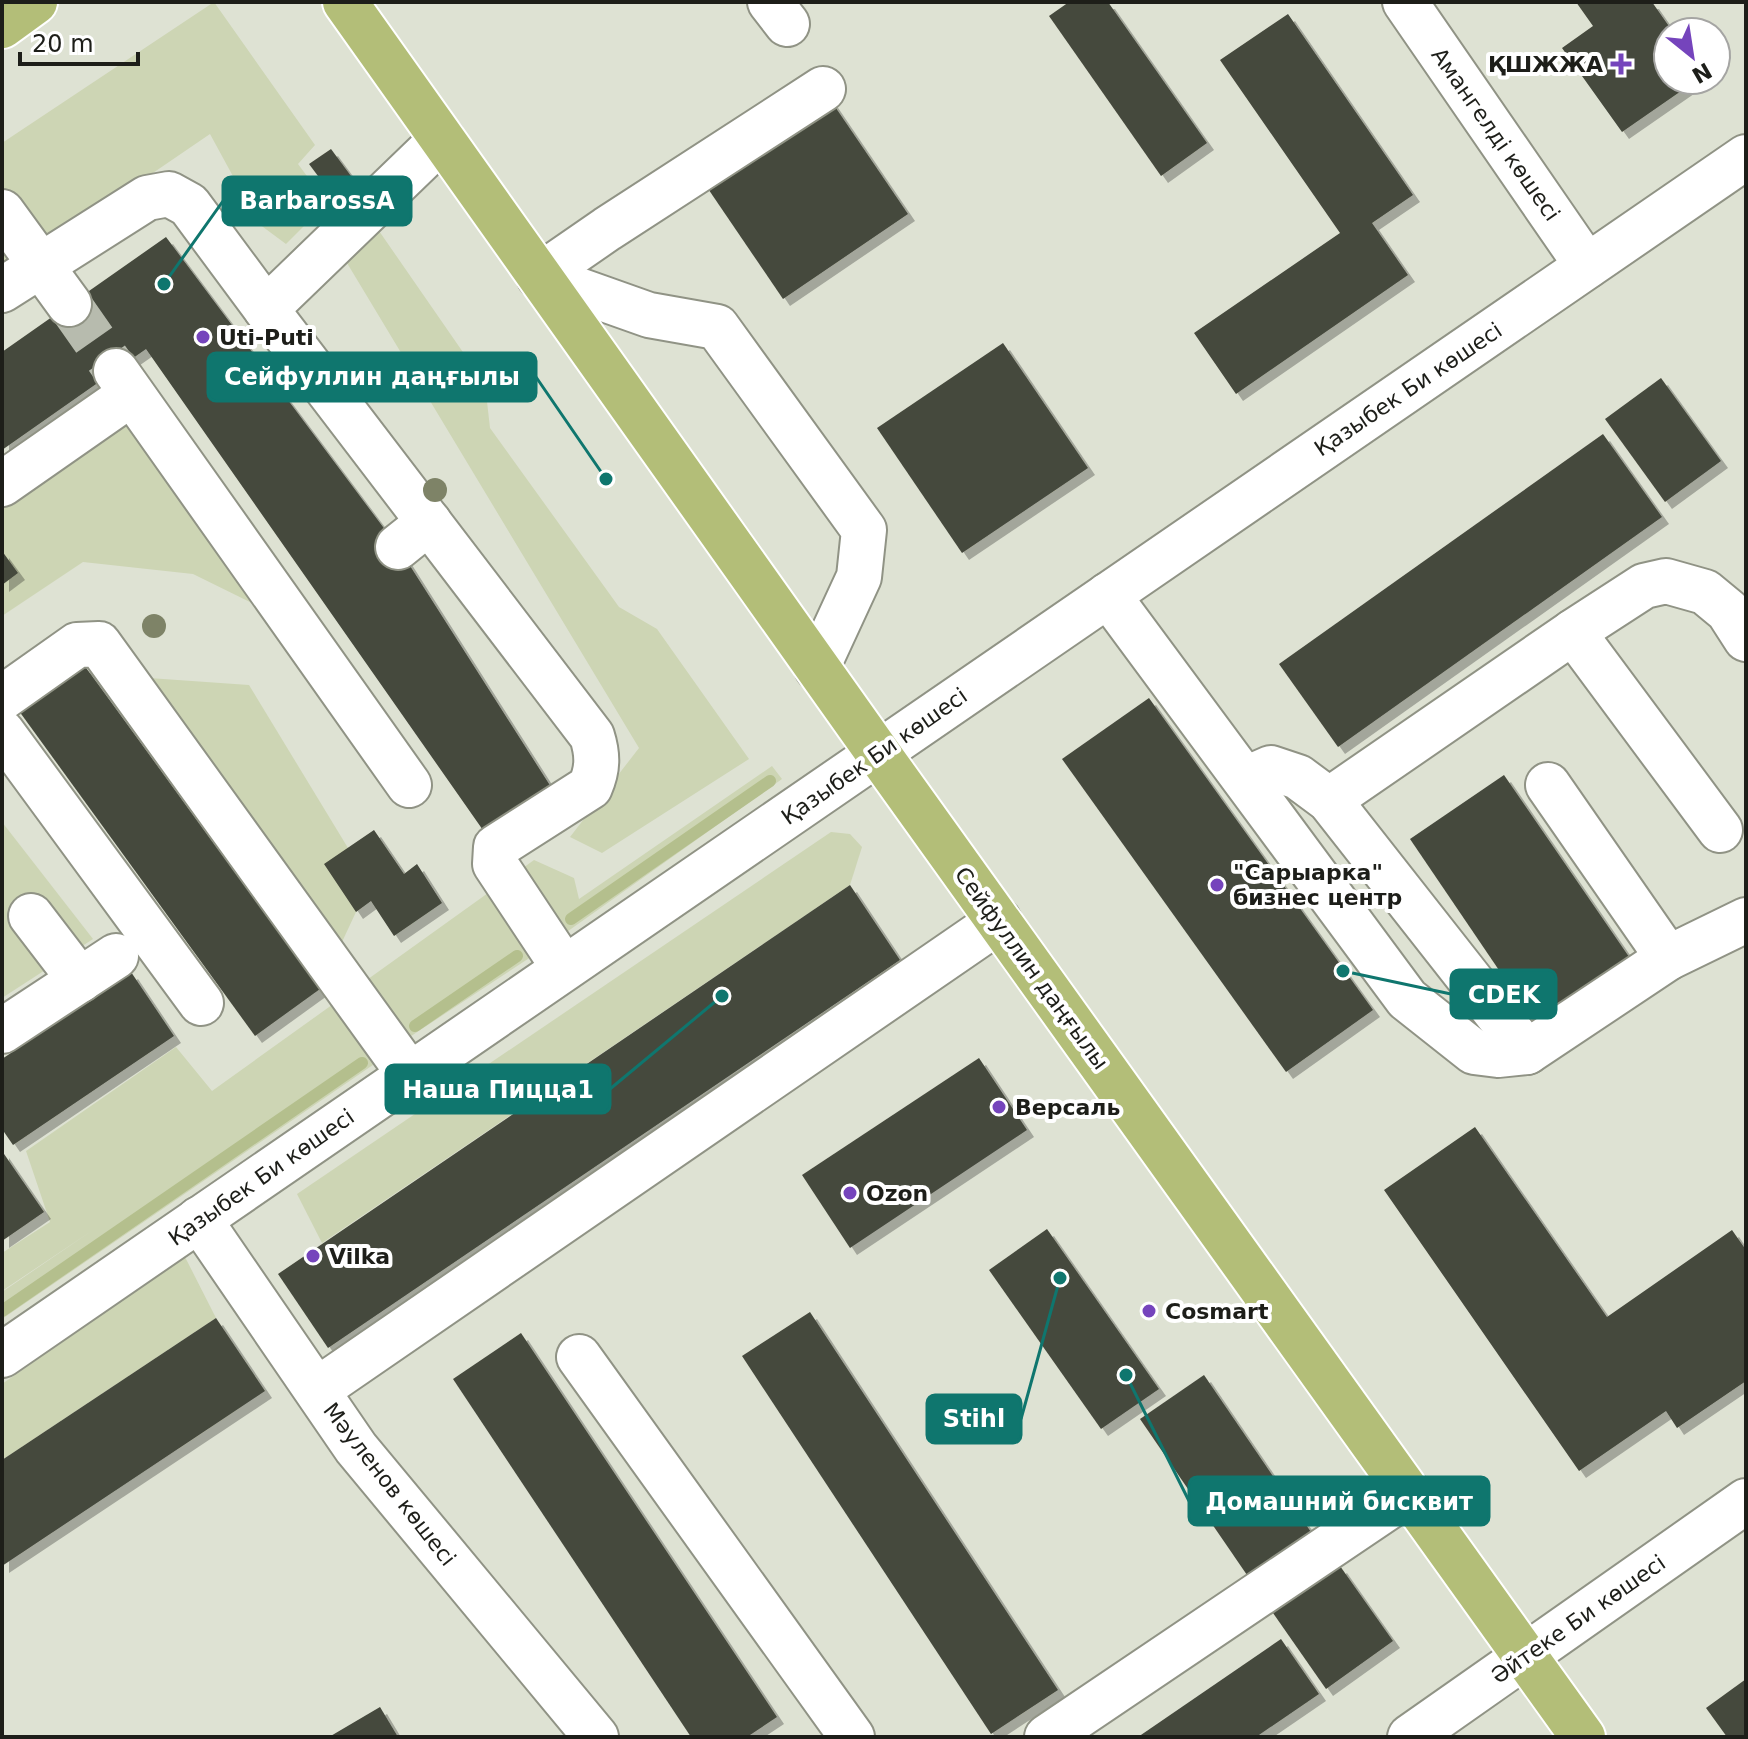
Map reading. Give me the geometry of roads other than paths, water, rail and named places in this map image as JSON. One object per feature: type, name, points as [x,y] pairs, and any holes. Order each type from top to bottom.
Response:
[{"type":"main road","points":[[2,26],[35,2]]},
{"type":"main road","name":"Сейфуллин даңғылы","points":[[345,2],[817,668],[1583,1737]]},
{"type":"street","name":"Амангелді көшесі","points":[[1405,2],[1587,266]]},
{"type":"street","points":[[539,276],[823,89]]},
{"type":"street","points":[[266,309],[442,139]]},
{"type":"street","name":"Қазыбек Би көшесі","points":[[2,1355],[1746,157]]},
{"type":"street","points":[[2,290],[147,198],[169,194],[189,205],[266,309],[413,535],[592,736],[597,752],[596,772],[590,787],[496,847],[495,864],[564,968]]},
{"type":"street","points":[[2,212],[69,304]]},
{"type":"street","points":[[539,276],[649,315],[717,327],[864,530],[859,577],[817,668]]},
{"type":"street","points":[[2,484],[123,382],[409,785]]},
{"type":"street","points":[[1329,800],[1644,586],[1666,581],[1705,592],[1728,611],[1746,639]]},
{"type":"street","points":[[1108,595],[1407,999],[1474,1052],[1498,1055],[1527,1052],[1668,958],[1746,920]]},
{"type":"street","points":[[1573,632],[1720,830]]},
{"type":"street","points":[[2,698],[77,645],[99,644],[410,1075]]},
{"type":"street","points":[[2,732],[201,1003]]},
{"type":"street","points":[[1246,779],[1271,768],[1298,777],[1329,800],[1527,1052]]},
{"type":"street","points":[[1548,785],[1668,958]]},
{"type":"street","points":[[31,916],[80,980]]},
{"type":"street","points":[[317,1390],[999,921]]},
{"type":"street","points":[[2,1031],[116,956]]},
{"type":"street","name":"Мәуленов көшесі","points":[[199,1219],[356,1448],[596,1737]]},
{"type":"street","points":[[579,1357],[852,1737]]},
{"type":"street","points":[[1047,1737],[1409,1493]]},
{"type":"street","name":"Әйтеке Би көшесі","points":[[1410,1737],[1746,1501]]},
{"type":"waterway","points":[[571,919],[770,781]]},
{"type":"waterway","points":[[415,1026],[517,956]]},
{"type":"waterway","points":[[2,1311],[362,1063]]},
{"type":"tunnel","points":[[69,304],[116,371]]},
{"type":"place","name":"ҚШЖЖА","points":[[1621,64]]},
{"type":"place","name":"BarbarossA","points":[[164,284]]},
{"type":"place","name":"Uti-Puti","points":[[203,337]]},
{"type":"place","name":"Сейфуллин даңғылы","points":[[606,479]]},
{"type":"place","name":"\"Сарыарка\" бизнес центр","points":[[1217,885]]},
{"type":"place","name":"CDEK","points":[[1343,971]]},
{"type":"place","name":"Наша Пицца1","points":[[722,996]]},
{"type":"place","name":"Версаль","points":[[999,1107]]},
{"type":"place","name":"Ozon","points":[[850,1193]]},
{"type":"place","name":"Vilka","points":[[313,1256]]},
{"type":"place","name":"Stihl","points":[[1060,1278]]},
{"type":"place","name":"Cosmart","points":[[1149,1311]]},
{"type":"place","name":"Домашний бисквит","points":[[1126,1375]]}]
